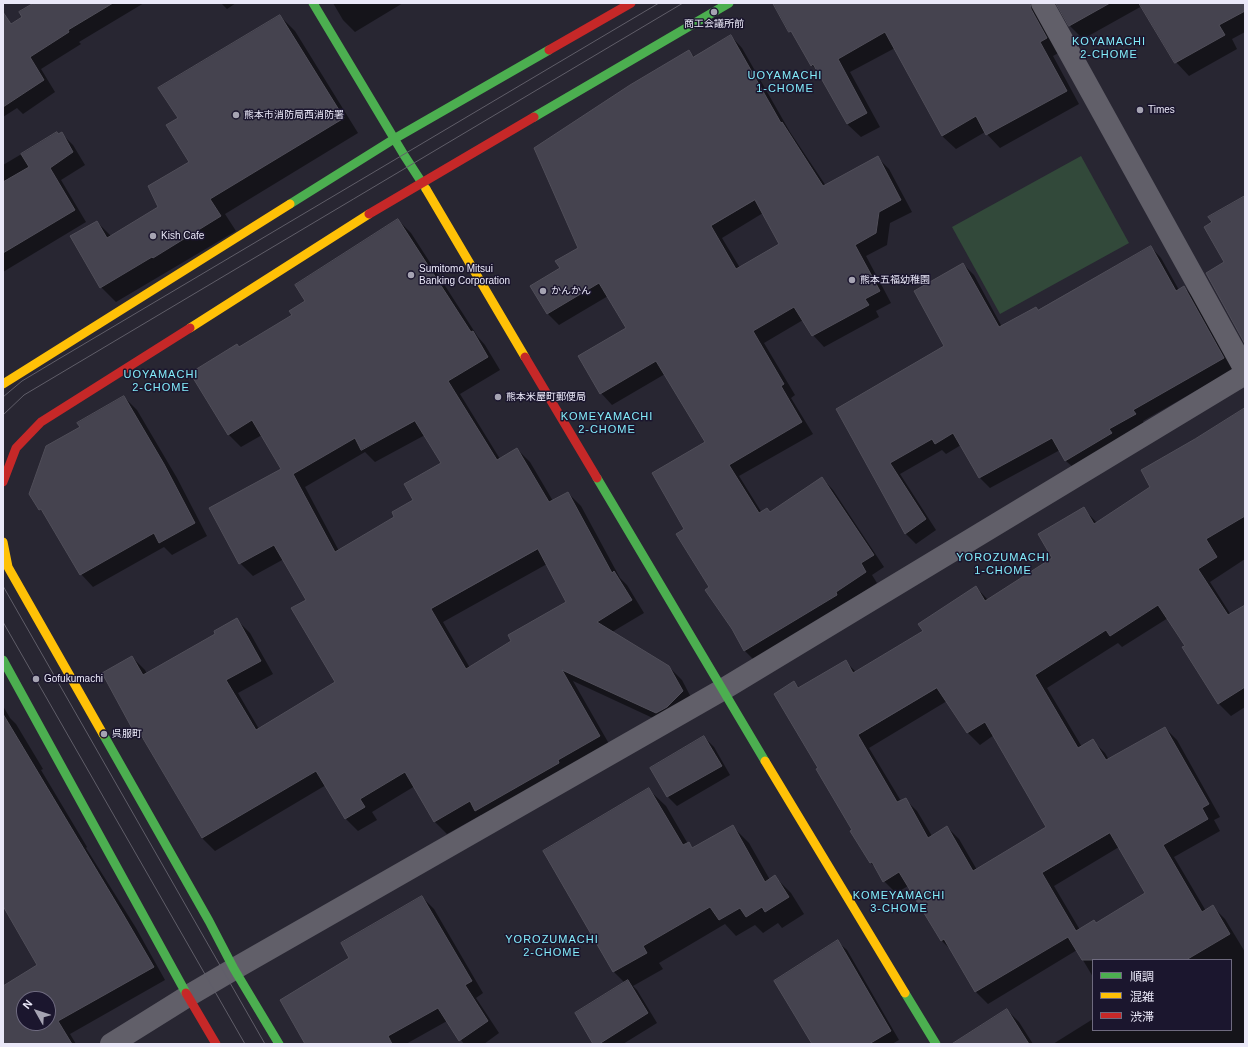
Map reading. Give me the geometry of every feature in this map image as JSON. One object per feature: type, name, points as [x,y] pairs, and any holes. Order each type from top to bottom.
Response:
[{"type":"street","points":[[313,3],[394,139],[422,182],[722,690],[936,1044]]},
{"type":"street","points":[[3,384],[394,139],[631,3]]},
{"type":"street","points":[[3,482],[16,448],[40,422],[390,201],[729,3]]},
{"type":"street","points":[[1042,3],[1245,370]]},
{"type":"street","points":[[111,1044],[234,969],[722,690],[1245,374]]},
{"type":"street","points":[[3,542],[8,567],[205,914],[234,969],[279,1044]]},
{"type":"street","points":[[3,660],[188,996],[216,1044]]},
{"type":"green space","points":[[1081,156],[1129,243],[1000,314],[952,227]]},
{"type":"building","points":[[34,3],[113,3],[68,30],[69,32],[30,57],[44,80],[3,107],[3,12],[11,24],[22,17],[19,12]]},
{"type":"building","points":[[773,3],[1030,3],[1031,9],[1047,38],[1040,42],[1067,91],[986,135],[976,116],[942,136],[885,32],[838,59],[867,113],[847,124],[813,64],[811,66],[791,31],[789,32]]},
{"type":"building","points":[[1056,3],[1110,3],[1069,26]]},
{"type":"building","points":[[1139,3],[1245,3],[1245,11],[1219,25],[1225,35],[1175,63]]},
{"type":"building","points":[[280,15],[344,118],[210,199],[221,216],[153,258],[152,257],[100,288],[70,236],[97,221],[107,238],[158,207],[148,186],[189,162],[166,125],[178,118],[158,88]]},
{"type":"building","points":[[731,35],[781,123],[782,122],[823,186],[878,156],[901,200],[879,212],[876,233],[855,245],[880,291],[865,299],[869,305],[812,336],[794,307],[753,331],[784,384],[781,386],[802,422],[729,465],[759,513],[767,508],[770,512],[822,477],[874,555],[861,563],[866,572],[836,592],[837,595],[744,651],[732,629],[705,590],[709,587],[676,534],[684,529],[652,473],[705,442],[656,361],[600,394],[578,356],[626,328],[599,283],[547,314],[530,286],[560,268],[555,261],[578,248],[534,148],[630,85],[689,50],[693,57]],"holes":[[[755,200],[779,244],[736,269],[711,226]]]},
{"type":"building","points":[[57,132],[58,134],[62,132],[73,152],[50,168],[75,210],[3,253],[3,182],[29,167],[21,154]]},
{"type":"building","points":[[1245,196],[1245,344],[1206,273],[1224,262],[1204,227],[1212,222],[1208,217]]},
{"type":"building","points":[[398,219],[471,332],[473,331],[488,357],[448,381],[497,460],[517,448],[549,502],[568,492],[612,573],[614,571],[632,600],[597,622],[669,666],[683,691],[667,707],[656,713],[562,670],[600,736],[558,760],[559,763],[475,811],[470,801],[434,822],[405,772],[360,799],[365,807],[345,819],[316,771],[202,838],[138,730],[134,732],[102,673],[132,656],[143,675],[215,634],[214,631],[237,618],[261,661],[226,680],[256,730],[335,682],[291,608],[306,600],[274,545],[239,564],[209,508],[281,469],[252,420],[228,435],[190,373],[237,344],[239,347],[292,315],[289,311],[305,301],[295,285]],"holes":[[[415,421],[441,463],[404,484],[413,500],[392,512],[394,517],[335,552],[293,474],[355,438],[361,450]],[[538,549],[566,602],[508,635],[511,641],[466,669],[431,609]]]},
{"type":"building","points":[[1151,246],[1176,291],[1184,286],[1224,358],[1133,410],[1136,414],[1109,429],[1112,433],[1065,461],[1052,438],[979,478],[953,433],[935,444],[932,439],[890,463],[926,519],[905,534],[836,409],[944,346],[914,291],[963,263],[999,327],[1036,307],[1038,310]]},
{"type":"building","points":[[124,396],[164,464],[195,523],[159,543],[154,533],[80,575],[41,509],[39,510],[29,494],[46,446],[80,427],[77,423]]},
{"type":"building","points":[[1245,408],[1245,516],[1206,539],[1217,557],[1198,569],[1228,615],[1245,605],[1245,687],[1218,704],[1182,647],[1185,646],[1158,605],[1110,636],[1106,630],[1035,675],[1078,748],[1093,739],[1106,760],[1165,727],[1209,804],[1202,808],[1208,819],[1163,845],[1202,912],[1213,905],[1230,934],[1188,959],[1082,960],[1068,937],[975,992],[944,939],[941,941],[899,872],[883,882],[872,862],[870,863],[850,831],[852,830],[816,769],[818,768],[774,694],[794,681],[798,688],[846,660],[853,673],[923,631],[918,624],[976,586],[985,601],[1052,558],[1038,534],[1084,507],[1094,524],[1150,487],[1141,470]],"holes":[[[937,688],[967,733],[985,722],[1046,827],[973,871],[947,826],[928,838],[906,798],[897,802],[858,735]],[[1110,833],[1145,893],[1096,923],[1094,920],[1076,931],[1042,873]]]},
{"type":"building","points":[[3,714],[154,967],[58,1021],[72,1044],[3,1044],[3,986],[37,965],[3,906]]},
{"type":"building","points":[[704,736],[722,766],[667,797],[650,768]]},
{"type":"building","points":[[649,788],[683,845],[689,842],[692,848],[733,825],[765,882],[775,875],[789,897],[765,912],[762,907],[746,917],[740,908],[719,920],[710,907],[643,946],[647,953],[613,972],[543,851]]},
{"type":"building","points":[[422,896],[472,981],[465,985],[488,1021],[459,1041],[438,1008],[388,1036],[392,1044],[305,1044],[280,1000],[349,958],[341,943]]},
{"type":"building","points":[[838,940],[891,1031],[869,1044],[812,1044],[774,981]]},
{"type":"building","points":[[628,980],[648,1013],[599,1044],[593,1044],[575,1013]]},
{"type":"building","points":[[1007,1009],[1029,1044],[952,1044]]},
{"type":"tram line","points":[[3,397],[22,381],[659,3]]},
{"type":"tram line","points":[[3,415],[24,395],[683,3]]},
{"type":"tram line","points":[[3,586],[265,1044]]},
{"type":"tram line","points":[[3,622],[245,1044]]},
{"type":"traffic: fast","points":[[313,3],[426,189]]},
{"type":"traffic: fast","points":[[534,117],[729,3]]},
{"type":"traffic: fast","points":[[290,204],[394,139],[549,50]]},
{"type":"traffic: fast","points":[[597,478],[765,761]]},
{"type":"traffic: fast","points":[[3,660],[186,993]]},
{"type":"traffic: fast","points":[[103,734],[209,921],[234,969],[279,1044]]},
{"type":"traffic: fast","points":[[905,993],[936,1044]]},
{"type":"traffic: slow","points":[[426,189],[525,357]]},
{"type":"traffic: slow","points":[[3,384],[290,204]]},
{"type":"traffic: slow","points":[[190,328],[369,214]]},
{"type":"traffic: slow","points":[[3,542],[8,567],[103,734]]},
{"type":"traffic: slow","points":[[765,761],[905,993]]},
{"type":"traffic: jam","points":[[549,50],[631,3]]},
{"type":"traffic: jam","points":[[369,214],[534,117]]},
{"type":"traffic: jam","points":[[3,482],[16,448],[41,422],[190,328]]},
{"type":"traffic: jam","points":[[525,357],[597,478]]},
{"type":"traffic: jam","points":[[186,993],[216,1044]]},
{"type":"place","name":"商工会議所前","points":[[714,12]]},
{"type":"place","name":"Times","points":[[1140,110]]},
{"type":"place","name":"熊本市消防局西消防署","points":[[236,115]]},
{"type":"place","name":"Kish Cafe","points":[[153,236]]},
{"type":"place","name":"Sumitomo Mitsui Banking Corporation","points":[[411,275]]},
{"type":"place","name":"熊本五福幼稚園","points":[[852,280]]},
{"type":"place","name":"かんかん","points":[[543,291]]},
{"type":"place","name":"熊本米屋町郵便局","points":[[498,397]]},
{"type":"place","name":"Gofukumachi","points":[[36,679]]},
{"type":"place","name":"呉服町","points":[[104,734]]},
{"type":"district","name":"KOYAMACHI 2-CHOME","points":[[1109,48]]},
{"type":"district","name":"UOYAMACHI 1-CHOME","points":[[785,82]]},
{"type":"district","name":"UOYAMACHI 2-CHOME","points":[[161,381]]},
{"type":"district","name":"KOMEYAMACHI 2-CHOME","points":[[607,423]]},
{"type":"district","name":"YOROZUMACHI 1-CHOME","points":[[1003,564]]},
{"type":"district","name":"KOMEYAMACHI 3-CHOME","points":[[899,902]]},
{"type":"district","name":"YOROZUMACHI 2-CHOME","points":[[552,946]]}]
